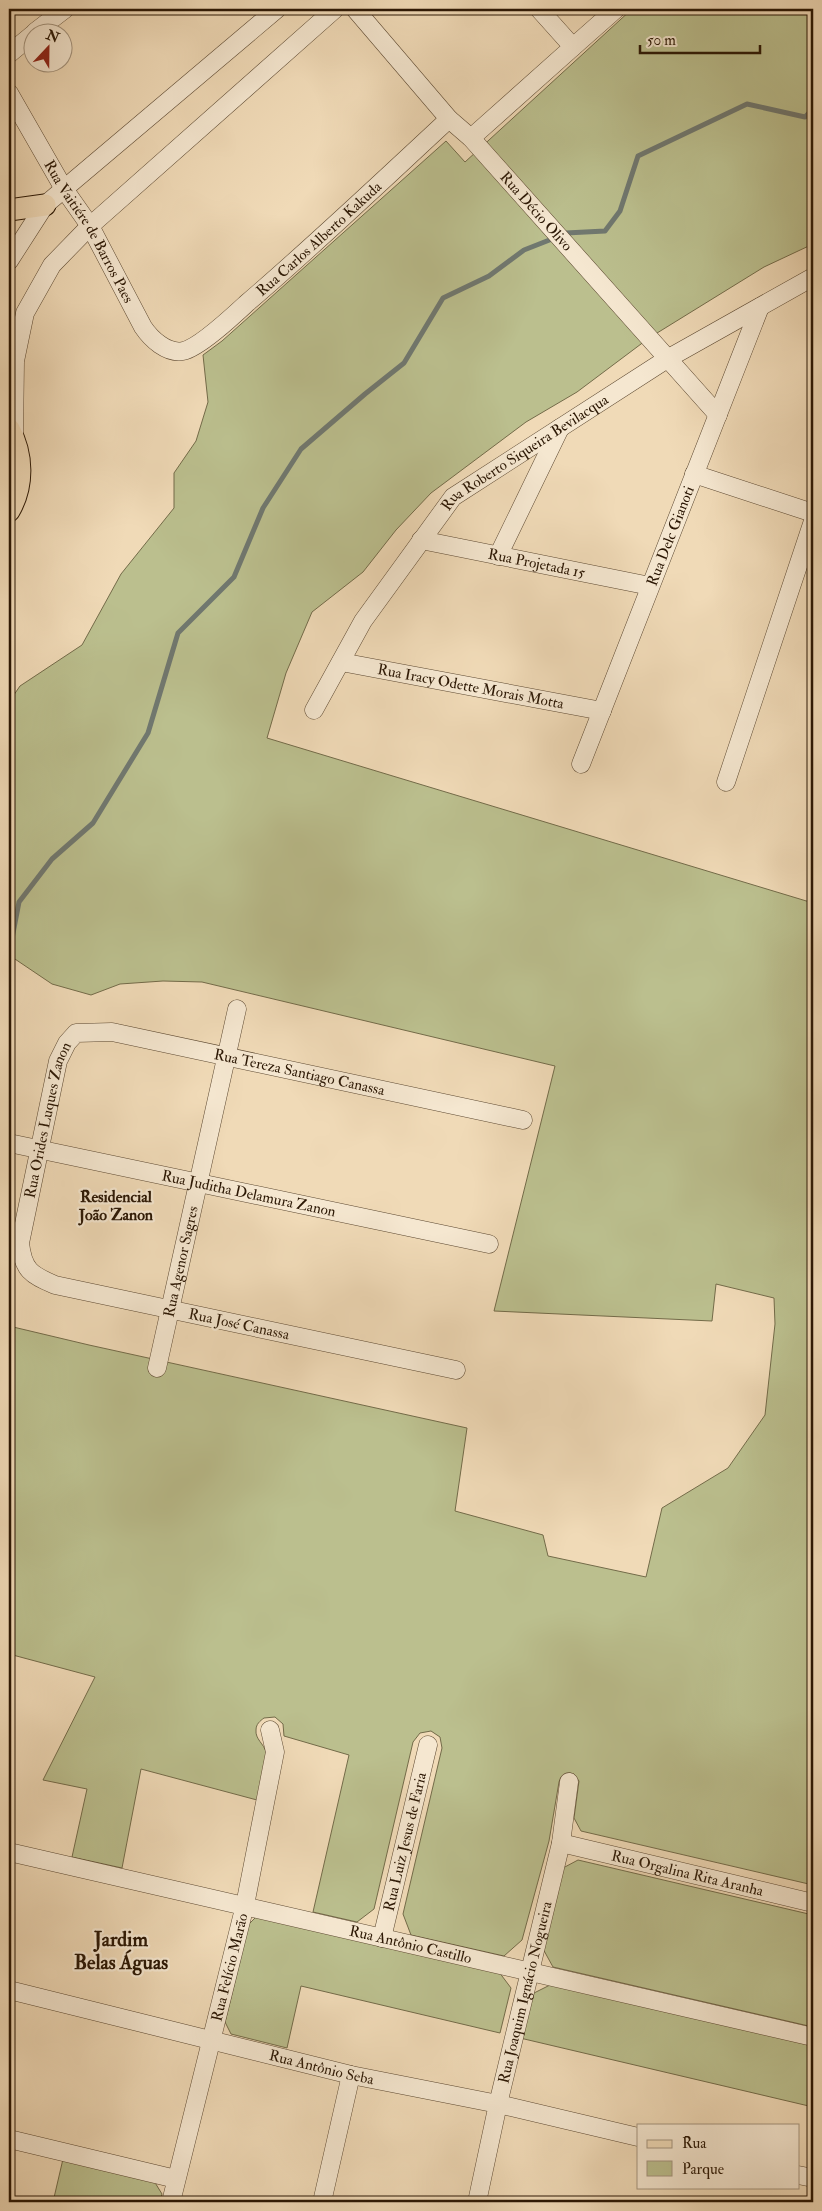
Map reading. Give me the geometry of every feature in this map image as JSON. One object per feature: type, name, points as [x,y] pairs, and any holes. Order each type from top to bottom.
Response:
[{"type":"main road","points":[[9,210],[45,205]]},
{"type":"main road","points":[[9,511],[19,483],[20,460],[11,434]]},
{"type":"street","points":[[49,22],[65,9]]},
{"type":"street","points":[[9,261],[45,205],[277,9]]},
{"type":"street","points":[[11,434],[14,360],[25,313],[52,264],[90,226],[335,9]]},
{"type":"street","name":"Rua Décio Olivo","points":[[355,9],[449,119],[471,138],[718,414]]},
{"type":"street","points":[[539,9],[573,47]]},
{"type":"street","points":[[471,138],[616,9]]},
{"type":"street","points":[[9,54],[22,44]]},
{"type":"street","name":"Rua Vaitiére de Barros Paes","points":[[9,93],[64,189],[90,226],[149,336],[170,350],[183,351]]},
{"type":"street","name":"Rua Carlos Alberto Kakuda","points":[[183,351],[213,333],[273,281],[449,119]]},
{"type":"street","name":"Rua Roberto Siqueira Bevilacqua","points":[[314,710],[363,621],[453,497],[668,359],[813,277]]},
{"type":"street","name":"Rua Delc Gianoti","points":[[581,764],[760,307]]},
{"type":"street","points":[[498,556],[560,428]]},
{"type":"street","points":[[694,474],[813,513]]},
{"type":"street","points":[[726,782],[813,521]]},
{"type":"street","name":"Rua Projetada 15","points":[[422,540],[650,586]]},
{"type":"street","name":"Rua Iracy Odette Morais Motta","points":[[341,662],[602,711]]},
{"type":"street","name":"Rua Agenor Sagres","points":[[157,1368],[237,1009]]},
{"type":"street","name":"Rua Tereza Santiago Canassa","points":[[76,1033],[112,1032],[523,1120]]},
{"type":"street","name":"Rua Orides Luques Zanon","points":[[26,1268],[21,1256],[20,1243],[39,1150],[58,1061],[67,1043],[76,1033]]},
{"type":"street","name":"Rua Juditha Delamura Zanon","points":[[9,1143],[489,1244]]},
{"type":"street","name":"Rua José Canassa","points":[[26,1268],[36,1278],[55,1285],[456,1370]]},
{"type":"street","name":"Rua Felício Marão","points":[[171,2202],[245,1905],[274,1752],[270,1730]]},
{"type":"street","name":"Rua Luiz Jesus de Faria","points":[[382,1938],[428,1745]]},
{"type":"street","name":"Rua Joaquim Ignácio Nogueira","points":[[477,2202],[498,2104],[560,1843],[569,1782]]},
{"type":"street","name":"Rua Orgalina Rita Aranha","points":[[560,1843],[813,1902]]},
{"type":"street","name":"Rua Antônio Castillo","points":[[9,1852],[813,2037]]},
{"type":"street","name":"Rua Antônio Seba","points":[[9,1990],[351,2075],[498,2104],[637,2137]]},
{"type":"street","points":[[322,2202],[351,2075]]},
{"type":"street","points":[[9,2139],[176,2179]]},
{"type":"street","points":[[800,2175],[813,2178]]},
{"type":"green space","points":[[632,9],[813,9],[813,244],[764,267],[649,338],[577,392],[526,422],[431,493],[396,530],[363,572],[312,612],[286,673],[267,738],[813,903],[813,1885],[581,1831],[574,1818],[579,1781],[574,1774],[566,1773],[559,1782],[549,1841],[522,1940],[504,1956],[411,1935],[403,1914],[442,1748],[440,1737],[431,1731],[420,1733],[413,1742],[374,1909],[357,1922],[313,1912],[349,1755],[284,1736],[283,1724],[275,1717],[264,1718],[258,1723],[256,1728],[257,1736],[266,1752],[265,1768],[257,1800],[141,1769],[122,1868],[72,1857],[87,1789],[43,1780],[95,1677],[9,1654],[9,1326],[467,1428],[455,1511],[543,1535],[548,1556],[646,1577],[662,1508],[728,1468],[765,1415],[775,1324],[774,1298],[716,1284],[712,1321],[494,1311],[555,1066],[202,982],[163,981],[120,984],[91,995],[52,984],[9,955],[9,702],[20,686],[82,645],[121,574],[174,508],[174,473],[196,441],[208,402],[203,355],[222,341],[446,141],[465,162]]},
{"type":"green space","points":[[578,1860],[813,1915],[813,2027],[553,1967],[542,1947],[563,1868]]},
{"type":"green space","points":[[257,1916],[499,1972],[511,1988],[500,2033],[301,1986],[287,2048],[231,2034],[225,2022],[249,1924]]},
{"type":"green space","points":[[552,1984],[813,2045],[813,2107],[520,2038],[530,1995]]},
{"type":"green space","points":[[63,2159],[154,2181],[162,2194],[160,2202],[53,2202]]},
{"type":"waterway","points":[[566,233],[605,231],[620,211],[638,156],[747,104],[805,117],[813,109]]},
{"type":"waterway","points":[[9,954],[19,902],[52,859],[93,823],[148,733],[178,633],[234,577],[263,508],[301,449],[404,363],[443,298],[489,276],[524,250],[552,239]]},
{"type":"district","name":"Residencial João Zanon","points":[[116,1205]]},
{"type":"district","name":"Jardim Belas Águas","points":[[121,1950]]}]
